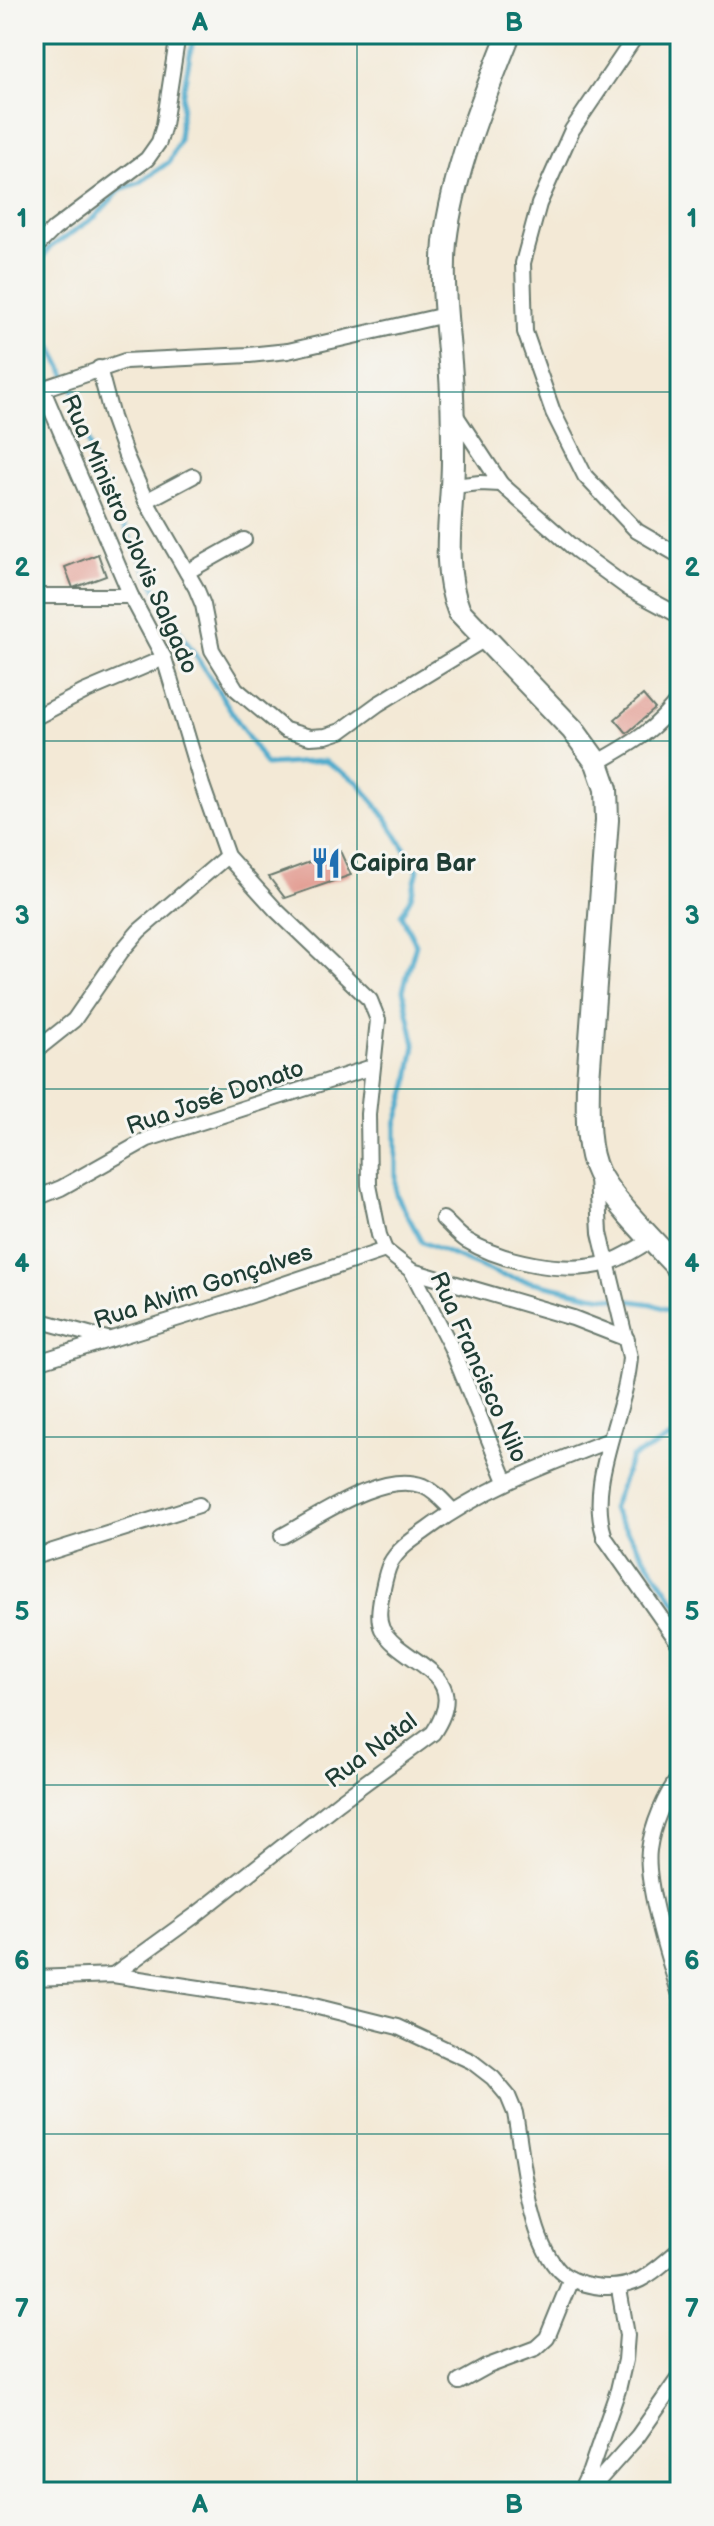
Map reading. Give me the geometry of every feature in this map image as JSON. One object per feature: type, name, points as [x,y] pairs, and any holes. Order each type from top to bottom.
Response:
[{"type":"main road","points":[[509,34],[487,90],[450,206],[445,246],[445,315],[453,410],[451,591],[459,611],[573,730],[597,763],[606,789],[607,820],[588,1116],[598,1172],[680,1270]]},
{"type":"street","points":[[34,249],[54,229],[147,159],[159,142],[178,34]]},
{"type":"street","points":[[637,34],[572,130],[539,204],[523,263],[525,332],[553,412],[585,476],[637,531],[680,556]]},
{"type":"street","points":[[48,387],[125,361],[288,351],[445,315]]},
{"type":"street","name":"Rua Ministro Clovis Salgado","points":[[34,369],[48,387],[131,596],[164,658],[227,856],[276,910],[370,1000],[378,1020],[368,1114],[369,1185],[385,1250]]},
{"type":"street","points":[[95,369],[146,501],[203,605],[212,650],[236,689],[285,730],[310,737],[341,731],[378,704],[485,639]]},
{"type":"street","points":[[453,410],[501,484],[576,550],[628,588],[680,616]]},
{"type":"street","points":[[146,501],[193,476]]},
{"type":"street","points":[[453,486],[501,484]]},
{"type":"street","points":[[187,572],[244,540]]},
{"type":"street","points":[[34,596],[131,596]]},
{"type":"street","points":[[34,718],[84,692],[164,658]]},
{"type":"street","points":[[597,763],[641,739],[664,719],[680,697]]},
{"type":"street","points":[[39,1048],[74,1020],[139,931],[227,856]]},
{"type":"street","name":"Rua José Donato","points":[[34,1199],[61,1188],[148,1139],[372,1067]]},
{"type":"street","points":[[598,1172],[598,1211],[630,1357],[629,1375],[610,1440],[598,1510],[605,1538],[680,1645]]},
{"type":"street","points":[[443,1219],[463,1239],[490,1253],[551,1266],[609,1268],[652,1240]]},
{"type":"street","points":[[385,1250],[412,1271],[625,1333]]},
{"type":"street","name":"Rua Alvim Gonçalves","points":[[34,1363],[385,1250]]},
{"type":"street","name":"Rua Francisco Nilo","points":[[412,1271],[451,1347],[506,1481]]},
{"type":"street","points":[[34,1319],[107,1339]]},
{"type":"street","name":"Rua Natal","points":[[113,1975],[433,1733],[443,1718],[446,1701],[441,1684],[433,1672],[389,1638],[381,1627],[379,1613],[389,1565],[401,1548],[452,1510],[506,1481],[610,1440]]},
{"type":"street","points":[[282,1536],[357,1496],[385,1485],[422,1485],[437,1494],[452,1510]]},
{"type":"street","points":[[34,1557],[199,1505]]},
{"type":"street","points":[[680,1776],[656,1822],[648,1851],[663,1938],[680,1995]]},
{"type":"street","points":[[34,1978],[113,1975],[306,2004],[398,2027],[471,2061],[493,2078],[508,2096],[515,2113],[535,2225],[556,2269],[571,2279],[591,2286],[619,2289],[637,2282],[680,2249]]},
{"type":"street","points":[[459,2382],[488,2366],[536,2348],[547,2338],[571,2279]]},
{"type":"street","points":[[580,2492],[618,2390],[625,2360],[627,2335],[619,2289]]},
{"type":"street","points":[[588,2492],[638,2436],[680,2376]]},
{"type":"building","points":[[98,554],[106,576],[73,588],[65,567]]},
{"type":"building","points":[[643,695],[655,709],[627,733],[615,719]]},
{"type":"building","name":"Caipira Bar","points":[[340,851],[351,875],[285,898],[269,877]]},
{"type":"waterway","points":[[34,272],[49,248],[95,217],[121,189],[139,183],[169,162],[179,141],[183,92],[194,34]]},
{"type":"waterway","points":[[34,279],[45,334],[75,393],[93,463],[167,611],[266,765],[325,761],[359,783],[386,818],[418,870],[411,897],[401,915],[416,944],[403,990],[415,1045],[408,1085],[396,1125],[396,1194],[422,1242],[500,1275],[592,1295],[652,1304],[680,1314]]},
{"type":"waterway","points":[[680,1433],[631,1458],[612,1509],[680,1609]]},
{"type":"place","name":"Caipira Bar","points":[[326,863]]}]
